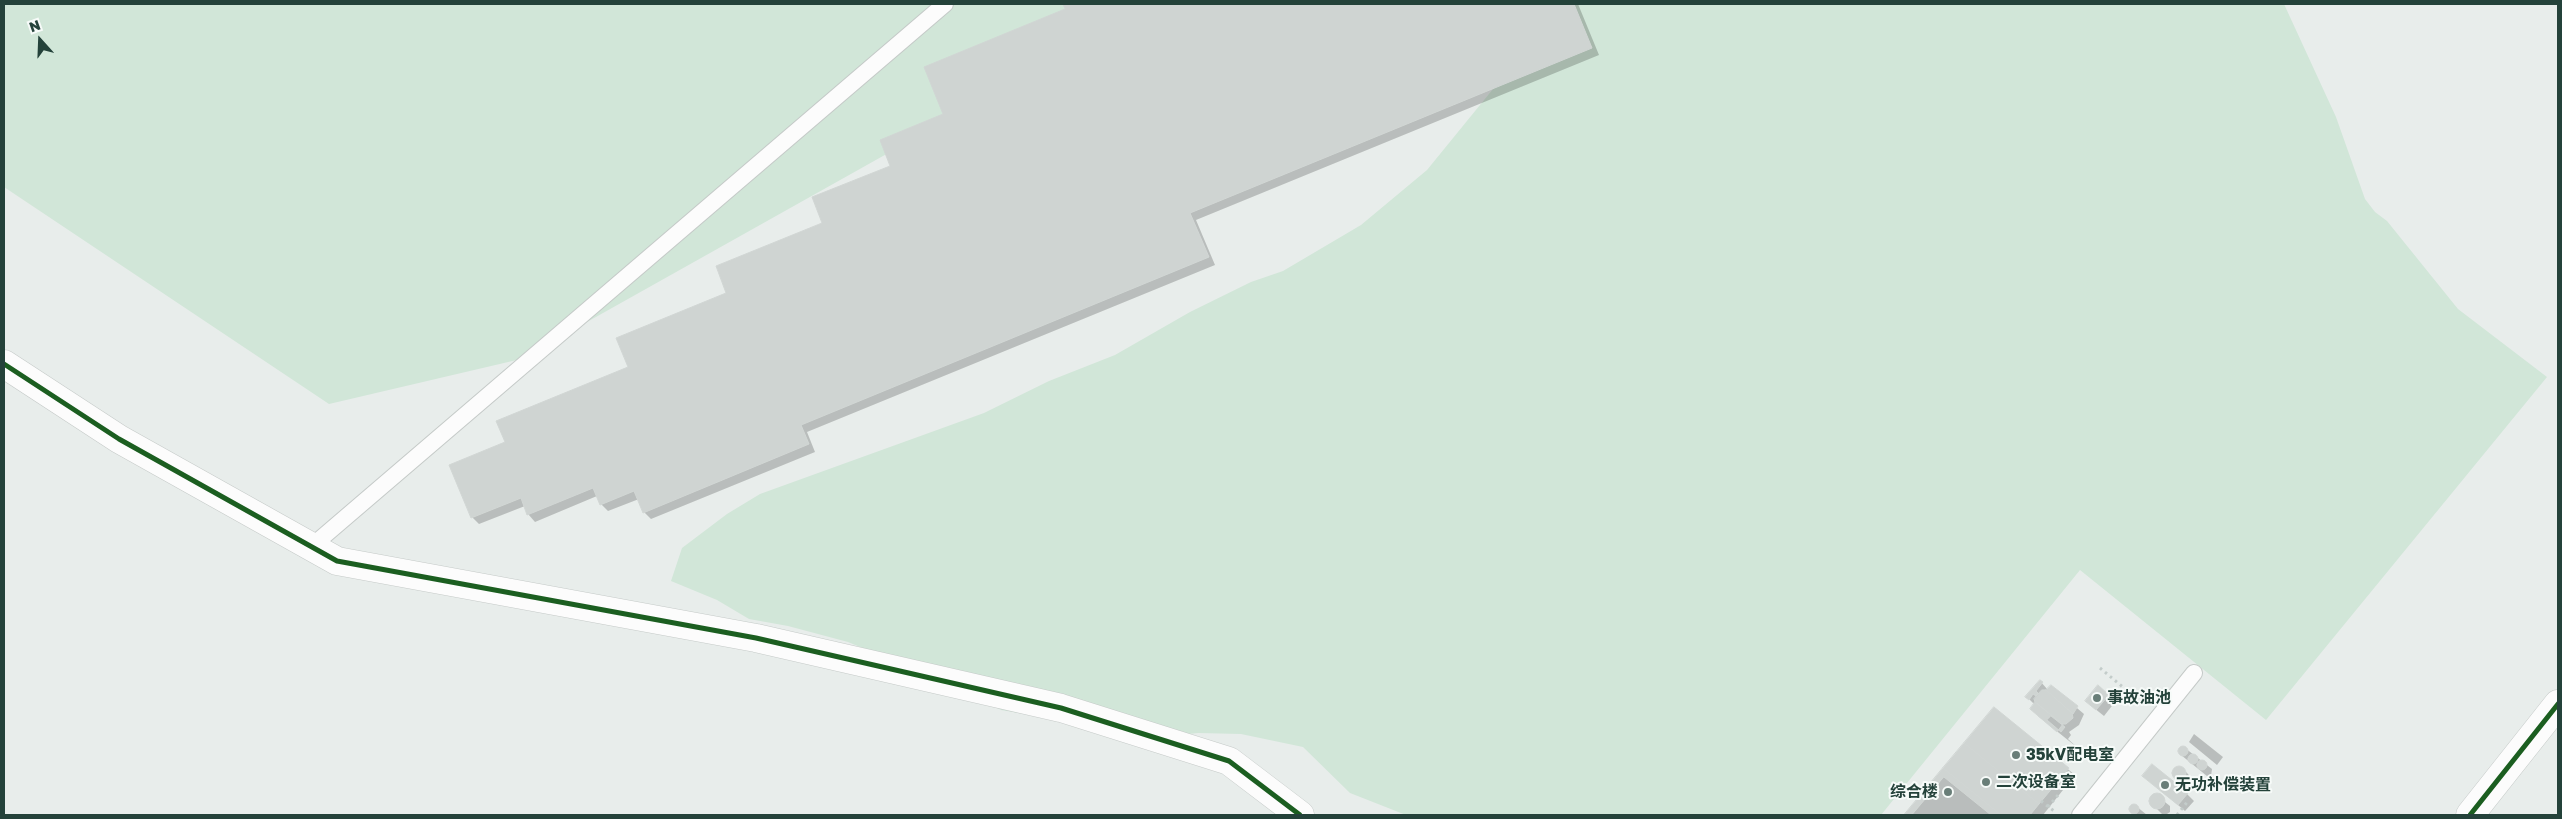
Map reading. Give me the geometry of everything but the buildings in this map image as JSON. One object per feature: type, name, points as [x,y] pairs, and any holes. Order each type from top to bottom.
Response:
[{"type":"street","points":[[4,364],[119,439],[337,561],[756,638],[1061,708],[1229,761],[1300,815]]},
{"type":"street","points":[[2470,815],[2558,704]]},
{"type":"lane","points":[[311,547],[945,4]]},
{"type":"lane","points":[[2080,815],[2194,674]]},
{"type":"path","points":[[2100,668],[2136,698],[2130,705]]},
{"type":"path","points":[[2048,807],[2060,792]]},
{"type":"path","points":[[2041,801],[2058,814]]},
{"type":"path","points":[[2177,815],[2188,801]]},
{"type":"green space","points":[[4,4],[1154,4],[521,359],[329,404],[4,187]]},
{"type":"green space","points":[[1540,4],[2284,4],[2336,117],[2365,199],[2375,212],[2387,221],[2458,309],[2547,377],[2266,720],[2080,570],[1881,815],[1406,815],[1350,793],[1303,747],[1241,734],[1198,733],[1158,737],[1001,710],[945,682],[848,642],[788,626],[749,619],[717,600],[671,581],[682,548],[727,514],[760,494],[984,413],[1049,381],[1115,355],[1190,312],[1251,282],[1283,271],[1361,225],[1427,170],[1493,89],[1530,29]]},
{"type":"cycle path","points":[[4,364],[119,439],[337,561],[756,638],[1061,708],[1229,761],[1300,815]]},
{"type":"cycle path","points":[[2470,815],[2558,704]]},
{"type":"place","name":"事故油池","points":[[2097,698]]},
{"type":"place","name":"35kV配电室","points":[[2016,755]]},
{"type":"place","name":"二次设备室","points":[[1986,782]]},
{"type":"place","name":"无功补偿装置","points":[[2165,785]]},
{"type":"place","name":"综合楼","points":[[1948,792]]}]
